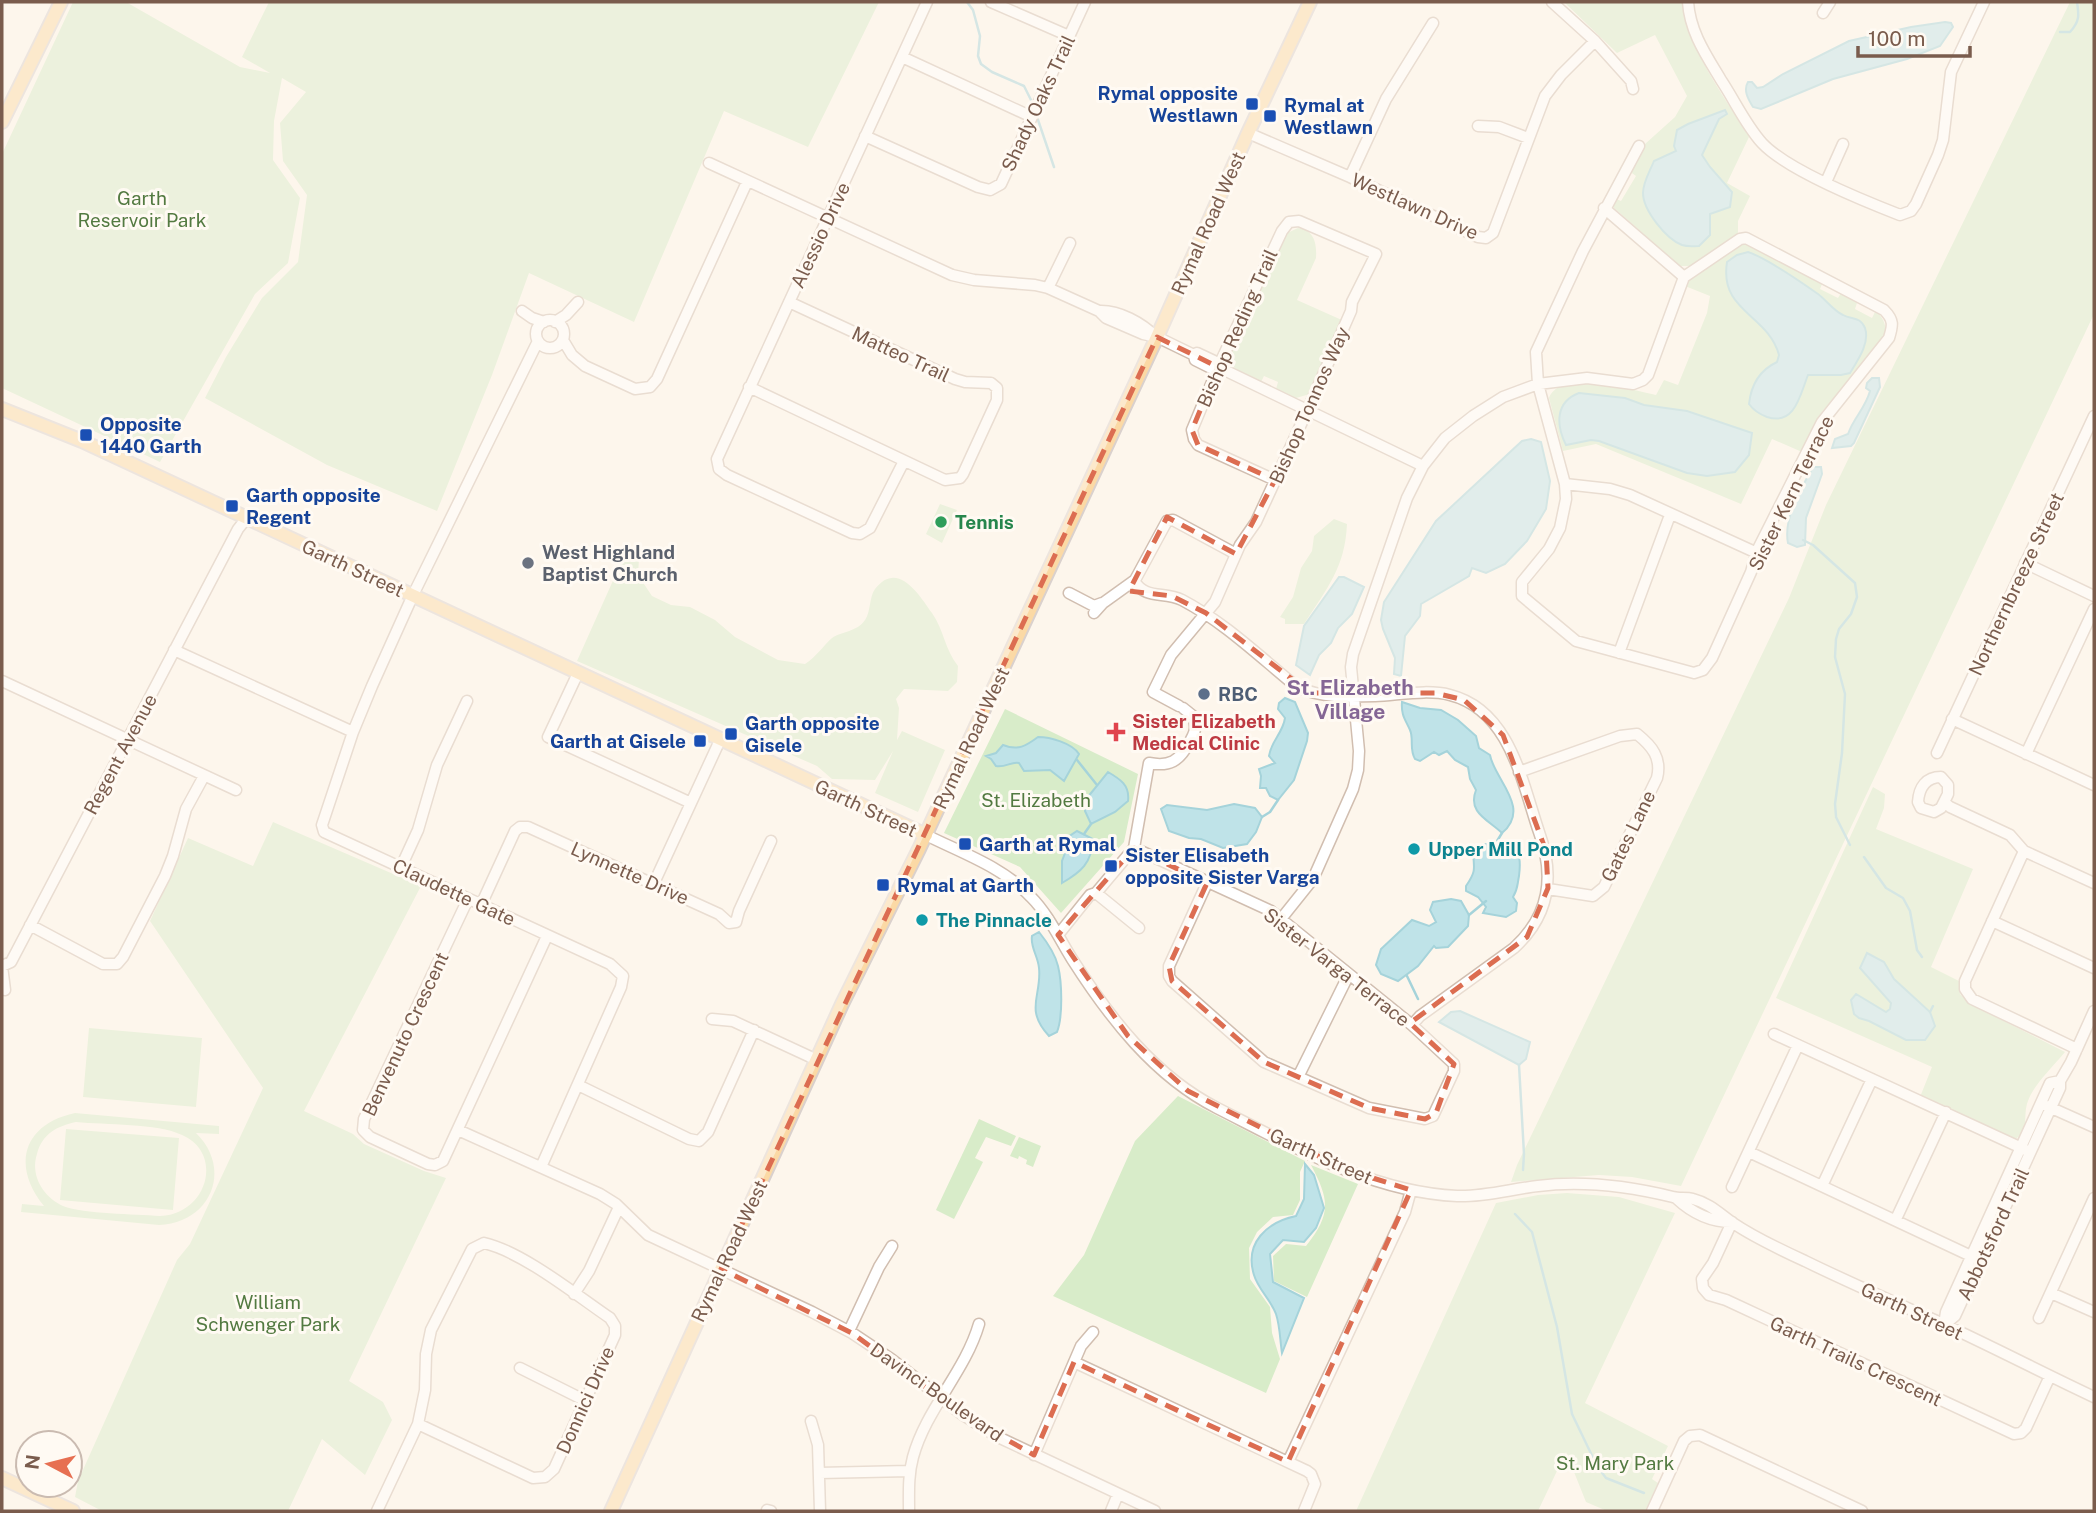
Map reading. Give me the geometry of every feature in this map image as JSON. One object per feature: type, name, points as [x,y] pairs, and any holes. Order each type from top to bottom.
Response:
[{"type":"main road","points":[[2,122],[61,2]]},
{"type":"main road","name":"Rymal Road West","points":[[611,1511],[817,1060],[926,835],[1310,2]]},
{"type":"main road","name":"Garth Street","points":[[2,409],[75,438],[721,738],[846,800],[926,835]]},
{"type":"main road","points":[[2,1478],[56,1508],[73,1511]]},
{"type":"street","name":"Alessio Drive","points":[[904,461],[870,528],[860,534],[852,533],[727,475],[719,469],[718,454],[830,218],[927,2]]},
{"type":"street","points":[[991,2],[1069,36]]},
{"type":"street","name":"Shady Oaks Trail","points":[[865,136],[978,187],[990,190],[1001,184],[1085,2]]},
{"type":"street","points":[[1552,2],[1595,41],[1631,81],[1633,89]]},
{"type":"street","points":[[1688,2],[1689,16],[1700,45],[1749,127],[1764,145],[1777,156],[1826,182],[1900,215],[1911,211],[1928,181],[1943,141],[1951,72],[1984,2]]},
{"type":"street","points":[[1823,13],[1830,2]]},
{"type":"street","points":[[1350,177],[1385,99],[1433,23]]},
{"type":"street","name":"Westlawn Drive","points":[[1248,133],[1478,237],[1486,238],[1493,233],[1545,96],[1595,41]]},
{"type":"street","points":[[902,57],[1032,117]]},
{"type":"street","points":[[1478,126],[1499,127],[1528,138]]},
{"type":"street","points":[[1826,182],[1843,144]]},
{"type":"street","points":[[1639,146],[1604,208],[1536,352],[1538,384],[1566,499],[1560,528],[1549,549],[1522,582],[1522,596],[1566,635],[1587,645],[1619,653],[1670,515]]},
{"type":"street","points":[[709,163],[963,278],[1035,285],[1099,310],[1109,310],[1146,327],[1157,337],[1194,355],[1198,353],[1214,361],[1218,367],[1423,466]]},
{"type":"street","points":[[522,311],[540,326],[550,344],[572,355],[585,366],[635,389],[645,389],[654,383],[747,182]]},
{"type":"street","points":[[1281,919],[1313,878],[1353,789],[1359,751],[1351,667],[1353,654],[1400,515],[1423,466],[1445,438],[1503,397],[1538,384],[1587,378],[1633,384],[1643,380],[1648,374],[1684,277],[1604,208]]},
{"type":"street","name":"Bishop Reding Trail","points":[[1275,481],[1207,450],[1194,439],[1192,430],[1218,367],[1276,242],[1289,222],[1299,221],[1376,254]]},
{"type":"street","name":"Sister Kern Terrace","points":[[1619,653],[1688,672],[1696,673],[1705,668],[1721,641],[1757,553],[1822,422],[1889,338],[1893,328],[1892,318],[1884,310],[1746,237],[1684,277]]},
{"type":"street","points":[[1048,288],[1070,243]]},
{"type":"street","name":"Bishop Tonnos Way","points":[[1133,848],[1149,763],[1163,765],[1182,757],[1196,732],[1193,716],[1153,692],[1171,655],[1221,591],[1236,554],[1256,522],[1275,481],[1351,311],[1352,302],[1376,254]]},
{"type":"street","points":[[550,344],[559,325],[578,302]]},
{"type":"street","name":"Matteo Trail","points":[[789,302],[955,379],[991,383],[997,388],[997,400],[963,474],[946,480],[904,461]]},
{"type":"street","points":[[540,326],[559,325]]},
{"type":"street","name":"Claudette Gate","points":[[541,1167],[621,987],[623,976],[610,964],[401,867],[323,829],[322,825],[353,732],[413,595],[533,355],[550,344]]},
{"type":"street","points":[[749,387],[904,461]]},
{"type":"street","name":"Northernbreeze Street","points":[[1937,753],[2094,416]]},
{"type":"street","points":[[1564,484],[1610,489],[1630,495],[1757,553]]},
{"type":"street","name":"Regent Avenue","points":[[5,989],[2,966],[11,962],[238,529],[246,519]]},
{"type":"street","points":[[1069,593],[1094,606],[1134,581],[1167,521],[1173,520],[1236,554]]},
{"type":"street","points":[[2025,563],[2094,596]]},
{"type":"street","points":[[1134,581],[1139,590],[1172,596],[1206,613],[1297,687],[1310,693],[1355,697],[1434,693],[1450,695],[1464,700],[1495,724],[1509,747],[1546,851],[1548,889],[1527,937],[1420,1016],[1412,1025]]},
{"type":"street","points":[[1094,613],[1102,603]]},
{"type":"street","points":[[2026,754],[2094,609]]},
{"type":"street","points":[[174,650],[353,732]]},
{"type":"street","points":[[578,673],[548,737],[691,803]]},
{"type":"street","points":[[2,681],[236,790]]},
{"type":"street","points":[[401,867],[418,830],[437,765],[467,701]]},
{"type":"street","points":[[1952,719],[2094,785]]},
{"type":"street","name":"Gates Lane","points":[[1518,772],[1620,736],[1637,734],[1656,751],[1659,770],[1657,778],[1604,887],[1593,896],[1548,889]]},
{"type":"street","points":[[654,883],[721,738]]},
{"type":"street","points":[[30,925],[103,964],[113,965],[123,957],[165,876],[186,809],[204,776]]},
{"type":"street","points":[[1944,802],[2010,835],[2024,851],[2094,883]]},
{"type":"street","name":"Lynnette Drive","points":[[481,905],[515,831],[520,827],[528,827],[719,914],[729,923],[736,922],[771,841]]},
{"type":"street","name":"Garth Street","points":[[926,835],[998,870],[1033,899],[1073,961],[1128,1036],[1156,1065],[1188,1091],[1344,1169],[1411,1190],[1461,1196],[1539,1186],[1596,1184],[1638,1188],[1676,1198],[1692,1198],[1804,1261],[2094,1396]]},
{"type":"street","points":[[1058,935],[1095,899],[1096,892],[1133,848]]},
{"type":"street","name":"Sister Varga Terrace","points":[[1133,848],[1271,911],[1412,1025],[1454,1064],[1454,1071],[1436,1113],[1425,1119],[1369,1108],[1297,1077]]},
{"type":"street","points":[[2024,851],[1965,981],[1967,994],[1972,999],[2077,1049]]},
{"type":"street","points":[[1207,883],[1169,966],[1169,976],[1264,1062],[1297,1077],[1349,974]]},
{"type":"street","points":[[1096,892],[1139,928]]},
{"type":"street","name":"Benvenuto Crescent","points":[[468,899],[364,1119],[363,1130],[370,1137],[428,1164],[435,1165],[443,1161],[547,936]]},
{"type":"street","points":[[1992,921],[2094,968]]},
{"type":"street","name":"Abbotsford Trail","points":[[1944,1325],[1955,1316],[2046,1106],[2060,1088],[2060,1081],[2094,1011]]},
{"type":"street","points":[[712,1019],[733,1021],[817,1060]]},
{"type":"street","points":[[578,1085],[689,1139],[699,1141],[708,1132],[754,1030]]},
{"type":"street","points":[[1774,1034],[2026,1150]]},
{"type":"street","points":[[1732,1187],[1798,1045]]},
{"type":"street","points":[[1822,1186],[1872,1079]]},
{"type":"street","points":[[2046,1106],[2094,1127]]},
{"type":"street","points":[[1896,1220],[1946,1112]]},
{"type":"street","name":"Davinci Boulevard","points":[[458,1130],[600,1194],[619,1207],[648,1235],[849,1331],[986,1429],[1034,1455],[1155,1511]]},
{"type":"street","name":"Abbotsford Trail","points":[[1944,1325],[1946,1312],[1971,1256],[2026,1150]]},
{"type":"street","points":[[1749,1152],[1971,1256]]},
{"type":"street","points":[[1288,1462],[1405,1212],[1411,1190]]},
{"type":"street","points":[[2039,1318],[2094,1198]]},
{"type":"street","points":[[574,1294],[589,1271],[619,1207]]},
{"type":"street","name":"Garth Trails Crescent","points":[[1732,1222],[1713,1263],[1702,1279],[1703,1288],[1710,1296],[1726,1300],[2014,1434],[2021,1433],[2026,1428],[2050,1376]]},
{"type":"street","name":"Donnici Drive","points":[[377,1511],[418,1424],[425,1390],[426,1354],[431,1330],[472,1249],[484,1243],[495,1245],[552,1277],[610,1318],[615,1326],[615,1335],[554,1469],[539,1478],[418,1424]]},
{"type":"street","points":[[849,1331],[879,1267],[892,1246]]},
{"type":"street","points":[[2051,1293],[2094,1312]]},
{"type":"street","points":[[909,1511],[909,1471],[918,1443],[970,1352],[979,1324]]},
{"type":"street","points":[[1034,1455],[1081,1346],[1093,1332]]},
{"type":"street","points":[[1074,1362],[1307,1471],[1314,1479],[1314,1490],[1304,1511]]},
{"type":"street","points":[[520,1367],[584,1400]]},
{"type":"street","points":[[811,1421],[818,1445],[820,1511]]},
{"type":"street","points":[[1652,1511],[1684,1441],[1690,1436],[1700,1435],[1862,1511]]},
{"type":"street","points":[[819,1472],[909,1471]]},
{"type":"street","points":[[1111,1511],[1118,1494]]},
{"type":"highlighted area","points":[[1157,337],[1218,367],[1192,430],[1198,445],[1275,480],[1236,554],[1167,517],[1129,591],[1172,596],[1206,613],[1310,693],[1435,693],[1464,700],[1503,735],[1546,851],[1548,888],[1527,937],[1410,1023],[1454,1064],[1436,1113],[1425,1119],[1369,1108],[1264,1062],[1172,981],[1169,966],[1207,883],[1134,848],[1058,935],[1128,1036],[1188,1091],[1344,1169],[1411,1190],[1288,1462],[1074,1362],[1034,1455],[963,1415],[852,1333],[721,1269]]},
{"type":"green space","name":"Garth Reservoir Park","points":[[73,2],[126,2],[240,67],[270,73],[242,57],[269,2],[879,2],[808,147],[724,111],[634,322],[529,273],[492,375],[437,511],[327,465],[205,398],[262,298],[298,262],[307,195],[283,161],[280,123],[306,92],[282,78],[274,121],[273,160],[300,198],[288,263],[255,294],[160,462],[2,388],[2,154]]},
{"type":"green space","points":[[1564,2],[1682,2],[1699,55],[1749,137],[1727,183],[1750,196],[1738,221],[1738,234],[1694,266],[1680,266],[1613,207],[1614,198],[1621,201],[1636,176],[1629,171],[1645,144],[1675,117],[1687,96],[1655,35],[1617,53]]},
{"type":"green space","points":[[2070,2],[2094,2],[2094,314],[1681,1186],[1632,1177],[1599,1175],[1511,1182],[1789,598],[1826,505]]},
{"type":"green space","points":[[1298,228],[1311,234],[1315,242],[1316,258],[1297,300],[1344,321],[1310,394],[1296,398],[1276,389],[1278,382],[1264,376],[1261,382],[1240,372],[1232,365],[1229,354],[1285,234]]},
{"type":"green space","points":[[1746,243],[1822,284],[1820,289],[1838,298],[1841,293],[1857,303],[1855,309],[1872,318],[1876,310],[1885,326],[1885,337],[1821,413],[1802,452],[1772,439],[1741,504],[1596,444],[1563,451],[1549,398],[1556,389],[1567,384],[1598,383],[1656,395],[1664,380],[1678,385],[1707,313],[1710,296],[1685,286],[1689,279],[1737,244]]},
{"type":"green space","name":"Tennis","points":[[940,504],[957,510],[942,543],[926,534]]},
{"type":"green space","points":[[1334,519],[1347,524],[1339,565],[1304,624],[1285,624],[1285,619],[1280,617],[1293,597],[1301,568],[1312,551],[1314,536]]},
{"type":"green space","points":[[635,551],[639,559],[638,575],[652,596],[671,605],[690,607],[715,620],[735,637],[778,660],[805,664],[832,638],[862,624],[867,616],[873,592],[884,581],[892,578],[908,583],[936,620],[958,666],[957,682],[948,691],[904,689],[896,699],[899,708],[897,740],[902,731],[945,750],[918,812],[875,793],[893,751],[875,780],[832,779],[817,766],[577,661],[624,556]]},
{"type":"green space","name":"St. Elizabeth","points":[[1005,709],[1138,774],[1124,842],[1061,913],[1020,867],[944,833]]},
{"type":"green space","points":[[1873,787],[1885,794],[1884,808],[1876,829],[1973,869],[1931,967],[1959,981],[1960,994],[1970,1004],[2065,1052],[2031,1095],[2022,1133],[2013,1140],[1920,1097],[1932,1067],[1776,998]]},
{"type":"green space","name":"William Schwenger Park","points":[[273,822],[421,886],[304,1111],[353,1134],[364,1144],[446,1178],[349,1381],[383,1402],[392,1420],[365,1475],[322,1439],[288,1511],[102,1511],[79,1499],[84,1499],[84,1468],[177,1260],[190,1244],[263,1088],[150,921],[188,838],[253,866]]},
{"type":"green space","points":[[89,1028],[202,1038],[196,1107],[83,1097]]},
{"type":"green space","points":[[1178,1096],[1305,1161],[1300,1172],[1300,1200],[1293,1215],[1273,1217],[1257,1232],[1249,1248],[1250,1279],[1270,1307],[1272,1333],[1280,1359],[1266,1393],[1053,1296],[1084,1255],[1135,1141]]},
{"type":"green space","points":[[75,1113],[219,1126],[219,1134],[196,1133],[207,1147],[213,1162],[211,1192],[203,1205],[192,1215],[177,1222],[159,1225],[21,1212],[22,1204],[44,1206],[34,1191],[26,1162],[34,1137],[57,1119]],"holes":[[[76,1122],[145,1126],[182,1135],[195,1144],[203,1155],[205,1182],[199,1194],[190,1205],[176,1213],[160,1216],[84,1211],[56,1202],[40,1184],[35,1162],[39,1147],[47,1136]]]},
{"type":"green space","points":[[979,1119],[1016,1136],[1011,1146],[986,1137],[975,1158],[983,1162],[954,1219],[936,1210]]},
{"type":"green space","points":[[66,1129],[179,1138],[173,1210],[60,1200]]},
{"type":"green space","points":[[1019,1137],[1041,1146],[1033,1167],[1019,1156],[1018,1159],[1010,1156]]},
{"type":"green space","points":[[1311,1165],[1358,1184],[1307,1297],[1274,1281],[1273,1256],[1286,1244],[1306,1246],[1324,1216],[1322,1188]]},
{"type":"green space","name":"St. Mary Park","points":[[1567,1193],[1619,1197],[1675,1213],[1585,1403],[1668,1446],[1652,1479],[1658,1483],[1645,1511],[1607,1511],[1586,1502],[1566,1452],[1538,1511],[1356,1511],[1496,1203]]},
{"type":"water","points":[[1951,23],[1953,27],[1940,46],[1907,59],[1833,79],[1761,109],[1753,107],[1748,98],[1748,82],[1752,82],[1757,88],[1763,87],[1849,41]]},
{"type":"water","points":[[1725,110],[1727,114],[1719,119],[1702,155],[1732,192],[1730,207],[1710,214],[1710,235],[1699,246],[1682,245],[1669,237],[1651,215],[1644,200],[1645,181],[1654,161],[1676,151],[1674,146],[1677,130]]},
{"type":"water","points":[[1748,252],[1802,283],[1846,317],[1861,322],[1865,328],[1866,340],[1850,373],[1808,375],[1795,407],[1784,417],[1776,419],[1759,413],[1749,404],[1757,379],[1777,362],[1779,355],[1765,330],[1737,303],[1726,279],[1727,262]]},
{"type":"water","points":[[1872,378],[1879,378],[1880,387],[1854,443],[1851,446],[1832,448],[1835,439],[1848,434],[1868,397],[1870,391],[1866,388],[1867,383]]},
{"type":"water","points":[[1579,393],[1625,398],[1644,405],[1687,411],[1752,433],[1749,455],[1735,472],[1707,476],[1687,473],[1599,441],[1566,445],[1560,430],[1560,415],[1565,402]]},
{"type":"water","points":[[1531,439],[1541,442],[1550,481],[1546,509],[1527,541],[1505,564],[1486,573],[1472,568],[1469,576],[1421,604],[1420,616],[1405,636],[1401,676],[1394,674],[1395,658],[1381,620],[1384,602],[1436,521],[1522,441]]},
{"type":"water","points":[[1813,467],[1821,467],[1822,474],[1806,518],[1805,545],[1797,547],[1788,543],[1788,524],[1794,504]]},
{"type":"water","points":[[1339,577],[1364,587],[1352,614],[1338,628],[1331,643],[1319,655],[1310,675],[1296,665],[1304,626]]},
{"type":"water","points":[[1285,698],[1295,702],[1308,733],[1294,780],[1278,800],[1270,796],[1266,788],[1260,788],[1259,769],[1275,763],[1269,756],[1284,723],[1285,718],[1278,709],[1279,703]]},
{"type":"water","points":[[1402,702],[1420,708],[1441,710],[1458,720],[1476,736],[1479,748],[1490,755],[1512,804],[1510,823],[1502,833],[1481,815],[1474,805],[1476,790],[1468,767],[1455,760],[1447,751],[1439,755],[1434,752],[1420,761],[1415,759]]},
{"type":"water","points":[[1038,737],[1060,741],[1079,754],[1064,781],[1050,770],[1024,771],[1019,763],[996,766],[986,756],[996,753],[1003,745],[1022,747]]},
{"type":"water","points":[[1108,772],[1126,787],[1128,801],[1115,812],[1091,824],[1085,811],[1087,798]]},
{"type":"water","points":[[1234,804],[1255,808],[1262,817],[1247,844],[1223,848],[1169,831],[1161,809],[1167,805],[1207,810]]},
{"type":"water","points":[[1077,831],[1093,839],[1088,861],[1080,871],[1062,883],[1062,861],[1067,848],[1065,843],[1068,837]]},
{"type":"water","points":[[1506,843],[1519,857],[1520,866],[1513,897],[1517,903],[1516,911],[1506,917],[1483,913],[1486,907],[1478,897],[1466,891],[1466,886],[1474,871],[1473,854],[1476,850],[1487,844]]},
{"type":"water","points":[[1451,899],[1461,901],[1469,915],[1468,926],[1448,947],[1434,946],[1418,966],[1398,981],[1381,974],[1376,965],[1381,949],[1412,920],[1429,926],[1436,922],[1430,910],[1433,902]]},
{"type":"water","points":[[1039,932],[1055,957],[1060,981],[1059,1026],[1057,1032],[1049,1036],[1037,1018],[1036,1010],[1039,968],[1032,936]]},
{"type":"water","points":[[1867,953],[1884,962],[1894,979],[1930,1012],[1935,1026],[1925,1040],[1906,1040],[1854,1014],[1851,1000],[1856,994],[1886,1012],[1890,1009],[1891,1003],[1860,968]]},
{"type":"water","points":[[1460,1011],[1530,1042],[1526,1059],[1519,1065],[1439,1022],[1451,1012]]},
{"type":"water","points":[[1305,1164],[1314,1175],[1324,1208],[1316,1228],[1304,1242],[1283,1240],[1270,1254],[1273,1282],[1304,1298],[1282,1353],[1276,1314],[1254,1275],[1252,1253],[1260,1236],[1267,1229],[1296,1216],[1304,1199]]},
{"type":"waterway","points":[[967,2],[973,10],[980,36],[978,56],[981,64],[992,72],[1024,86],[1033,104]]},
{"type":"waterway","points":[[2060,32],[2070,32],[2076,24],[2077,2]]},
{"type":"waterway","points":[[1036,114],[1054,167]]},
{"type":"waterway","points":[[1803,540],[1813,545],[1855,583],[1857,597],[1851,614],[1839,629],[1836,639],[1835,657],[1845,694],[1836,816]]},
{"type":"waterway","points":[[1077,760],[1097,785]]},
{"type":"waterway","points":[[1262,817],[1270,812],[1278,800]]},
{"type":"waterway","points":[[1836,817],[1850,845]]},
{"type":"waterway","points":[[1084,834],[1091,824]]},
{"type":"waterway","points":[[1494,846],[1502,833]]},
{"type":"waterway","points":[[1864,857],[1886,888],[1903,898],[1910,911],[1917,950],[1922,957]]},
{"type":"waterway","points":[[1469,915],[1486,901]]},
{"type":"waterway","points":[[1407,976],[1418,999]]},
{"type":"waterway","points":[[1930,1012],[1933,1006]]},
{"type":"waterway","points":[[1519,1065],[1523,1170]]},
{"type":"waterway","points":[[1515,1214],[1532,1232],[1557,1327],[1572,1414],[1597,1466],[1606,1478],[1644,1493]]},
{"type":"place","name":"Rymal opposite Westlawn","points":[[1252,104]]},
{"type":"place","name":"Rymal at Westlawn","points":[[1270,116]]},
{"type":"place","name":"Opposite 1440 Garth","points":[[86,435]]},
{"type":"place","name":"Garth opposite Regent","points":[[232,506]]},
{"type":"place","name":"Tennis","points":[[941,522]]},
{"type":"place","name":"West Highland Baptist Church","points":[[528,563]]},
{"type":"place","name":"RBC","points":[[1204,694]]},
{"type":"place","name":"Sister Elizabeth Medical Clinic","points":[[1116,732]]},
{"type":"place","name":"Garth opposite Gisele","points":[[731,734]]},
{"type":"place","name":"Garth at Gisele","points":[[700,741]]},
{"type":"place","name":"Garth at Rymal","points":[[965,844]]},
{"type":"place","name":"Upper Mill Pond","points":[[1414,849]]},
{"type":"place","name":"Sister Elisabeth opposite Sister Varga","points":[[1111,866]]},
{"type":"place","name":"Rymal at Garth","points":[[883,885]]},
{"type":"place","name":"The Pinnacle","points":[[922,920]]},
{"type":"district","name":"St. Elizabeth Village","points":[[1350,700]]}]
